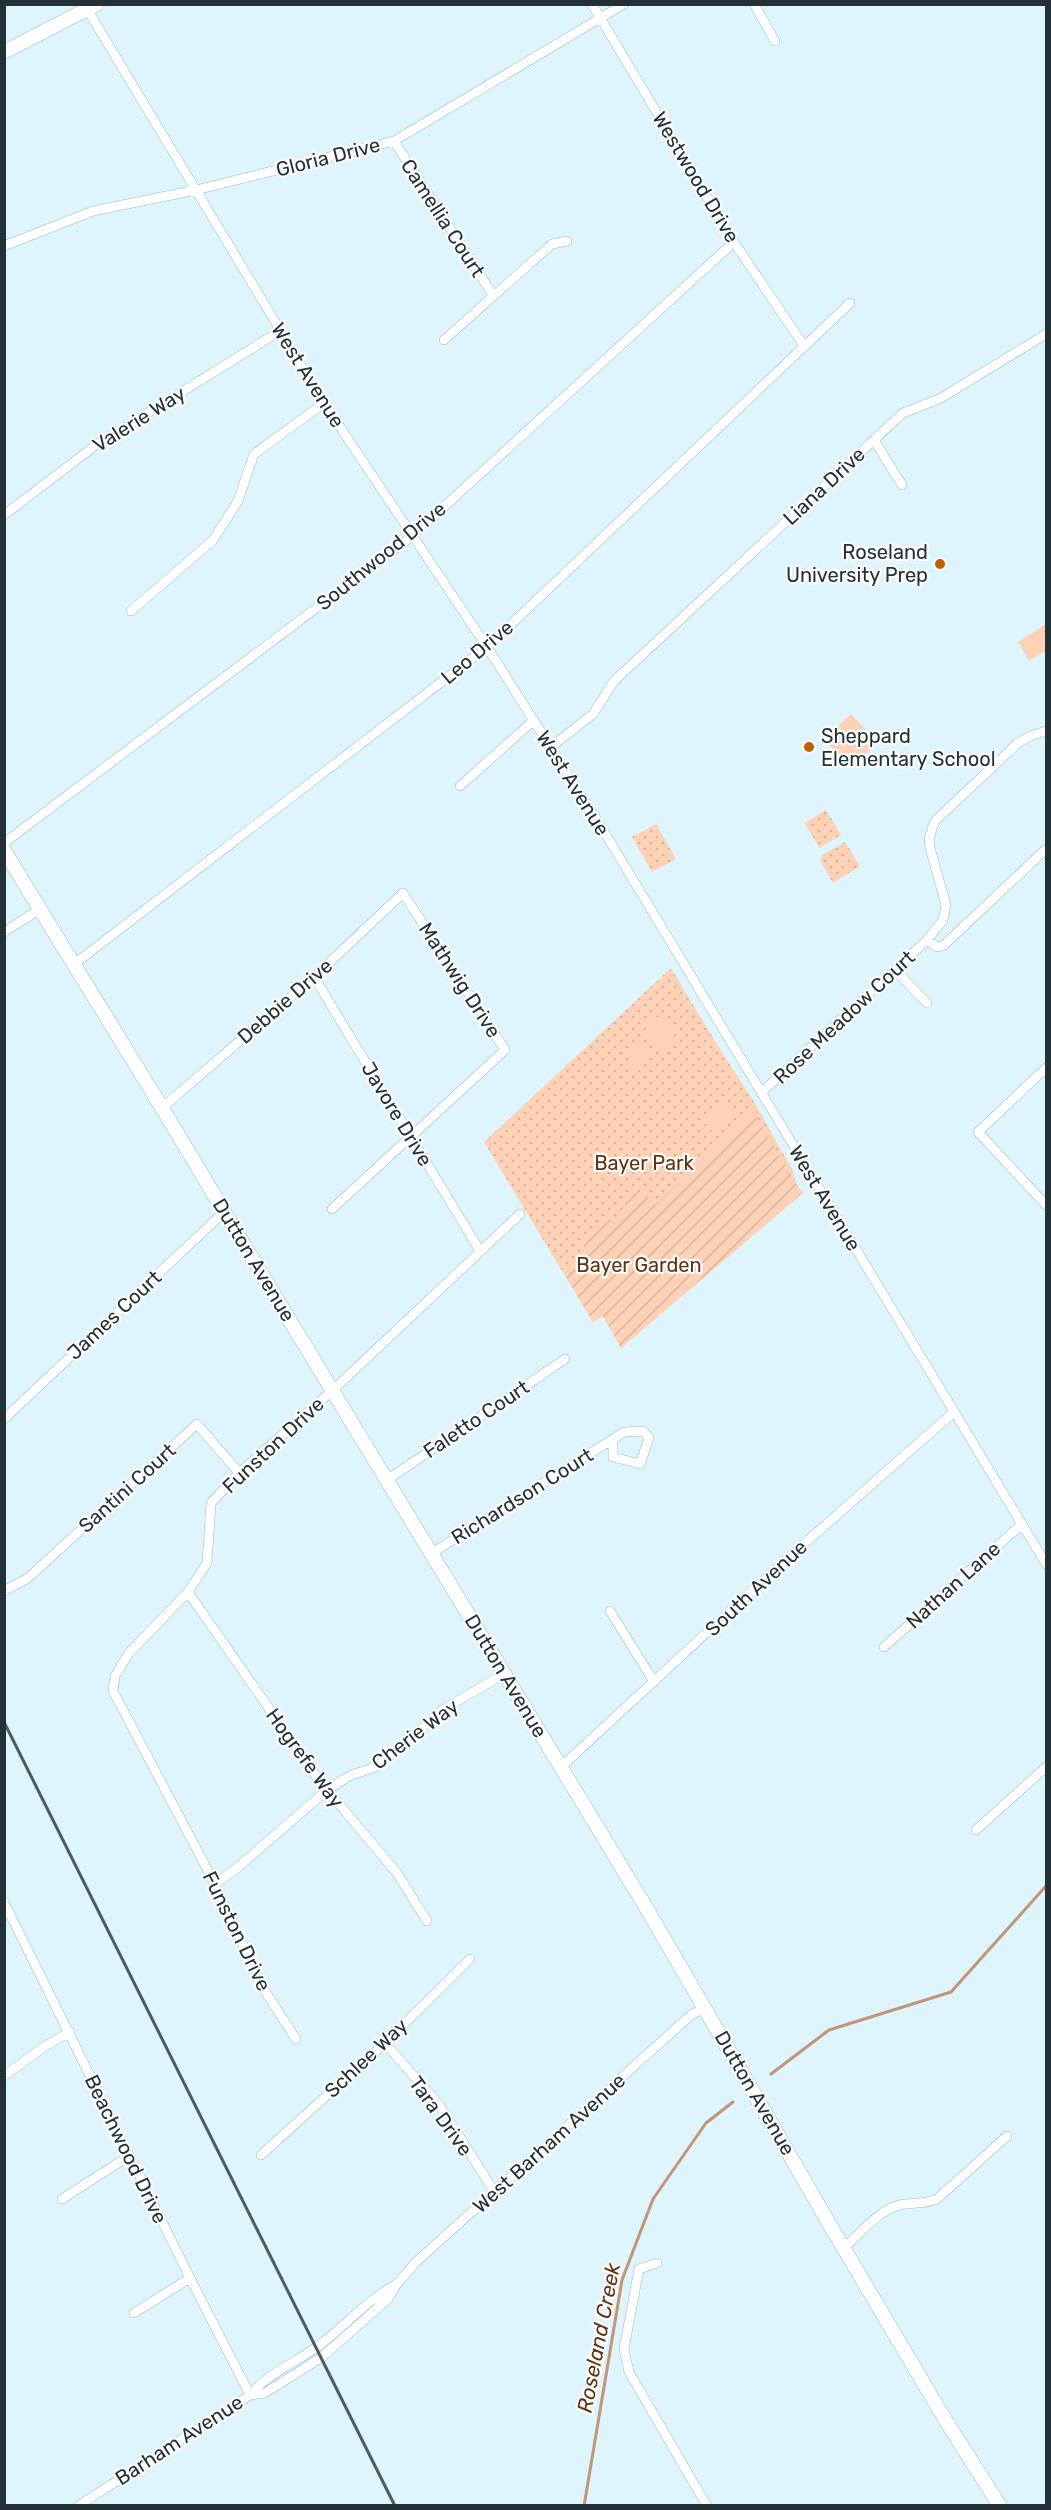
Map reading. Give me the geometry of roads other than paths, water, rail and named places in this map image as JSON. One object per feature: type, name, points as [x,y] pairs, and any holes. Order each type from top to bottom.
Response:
[{"type":"main road","points":[[4,52],[92,7]]},
{"type":"main road","name":"Dutton Avenue","points":[[4,850],[73,965],[163,1107],[224,1212],[505,1673],[706,2007],[946,2421],[1000,2505]]},
{"type":"street","name":"Westwood Drive","points":[[592,4],[734,242],[804,346]]},
{"type":"street","name":"Gloria Drive","points":[[4,246],[93,211],[196,190],[394,141],[624,4]]},
{"type":"street","points":[[754,4],[775,41]]},
{"type":"street","name":"West Avenue","points":[[92,7],[196,190],[324,403],[551,747],[1022,1524],[1043,1548],[1047,1564]]},
{"type":"street","name":"Camellia Court","points":[[394,141],[493,296]]},
{"type":"street","name":"Camellia Court","points":[[444,340],[552,244],[567,241]]},
{"type":"street","name":"Southwood Drive","points":[[4,843],[412,536],[734,242]]},
{"type":"street","name":"Leo Drive","points":[[73,965],[487,647],[850,303]]},
{"type":"street","name":"Valerie Way","points":[[4,515],[96,445],[280,331]]},
{"type":"street","name":"Liana Drive","points":[[551,747],[593,714],[614,681],[903,413],[941,398],[1047,334]]},
{"type":"street","points":[[131,611],[213,540],[238,501],[254,454],[324,403]]},
{"type":"street","points":[[874,440],[902,485]]},
{"type":"street","points":[[460,786],[534,720]]},
{"type":"street","name":"Rose Meadow Court","points":[[761,1093],[927,940],[943,920],[946,905],[929,839],[936,820],[1018,743],[1029,736],[1047,731]]},
{"type":"street","name":"Rose Meadow Court","points":[[927,940],[936,946],[944,945],[1047,849]]},
{"type":"street","name":"Debbie Drive","points":[[163,1107],[314,977],[404,892]]},
{"type":"street","name":"Mathwig Drive","points":[[404,892],[505,1050],[411,1137]]},
{"type":"street","points":[[4,932],[40,909]]},
{"type":"street","points":[[895,970],[927,1003]]},
{"type":"street","name":"Javore Drive","points":[[314,977],[480,1251]]},
{"type":"street","points":[[1047,1068],[978,1132],[1047,1205]]},
{"type":"street","points":[[332,1209],[411,1137]]},
{"type":"street","name":"James Court","points":[[4,1419],[224,1212]]},
{"type":"street","name":"Funston Drive","points":[[296,2039],[263,1988],[215,1884],[113,1691],[115,1676],[129,1653],[188,1592],[207,1563],[211,1503],[239,1473],[333,1390],[520,1214]]},
{"type":"street","name":"Faletto Court","points":[[387,1480],[565,1359]]},
{"type":"street","name":"South Avenue","points":[[561,1767],[822,1527],[954,1412]]},
{"type":"street","name":"Santini Court","points":[[4,1591],[28,1578],[197,1424],[239,1473]]},
{"type":"street","name":"Richardson Court","points":[[432,1553],[624,1432],[643,1431],[649,1438],[640,1464],[613,1457],[613,1439]]},
{"type":"street","name":"Nathan Lane","points":[[884,1647],[1022,1524]]},
{"type":"street","name":"Hogrefe Way","points":[[188,1592],[326,1791],[397,1873],[427,1921]]},
{"type":"street","points":[[610,1611],[654,1682]]},
{"type":"street","name":"Cherie Way","points":[[215,1884],[326,1791],[349,1776],[378,1766],[444,1709],[505,1673]]},
{"type":"street","points":[[976,1830],[1047,1767]]},
{"type":"street","name":"Beachwood Drive","points":[[6,1908],[250,2395]]},
{"type":"street","name":"Schlee Way","points":[[261,2156],[385,2043],[470,1959]]},
{"type":"street","name":"West Barham Avenue","points":[[301,2371],[352,2332],[388,2299],[397,2284],[416,2262],[691,2016],[706,2007]]},
{"type":"street","points":[[4,2076],[45,2046],[70,2032]]},
{"type":"street","name":"Tara Drive","points":[[385,2043],[440,2106],[494,2192]]},
{"type":"street","points":[[844,2248],[883,2213],[900,2205],[923,2205],[937,2199],[1007,2136]]},
{"type":"street","points":[[63,2199],[129,2156]]},
{"type":"street","points":[[657,2263],[639,2269],[624,2349],[629,2372],[706,2505]]},
{"type":"street","points":[[134,2313],[190,2278]]},
{"type":"street","name":"West Barham Avenue","points":[[295,2362],[317,2347],[382,2292],[397,2284]]},
{"type":"street","name":"Barham Avenue","points":[[78,2505],[250,2395],[260,2383],[295,2362]]},
{"type":"street","name":"Barham Avenue","points":[[250,2395],[265,2393],[301,2371]]},
{"type":"waterway","name":"Roseland Creek","points":[[771,2074],[829,2030],[951,1992],[1046,1886]]},
{"type":"waterway","name":"Roseland Creek","points":[[584,2506],[622,2280],[653,2199],[706,2123],[733,2102]]},
{"type":"railway","points":[[4,1722],[395,2506]]},
{"type":"place","name":"Roseland University Prep","points":[[940,564]]},
{"type":"place","name":"Sheppard Elementary School","points":[[809,747]]},
{"type":"park label","name":"Bayer Park","points":[[644,1163]]},
{"type":"park label","name":"Bayer Garden","points":[[639,1265]]}]
